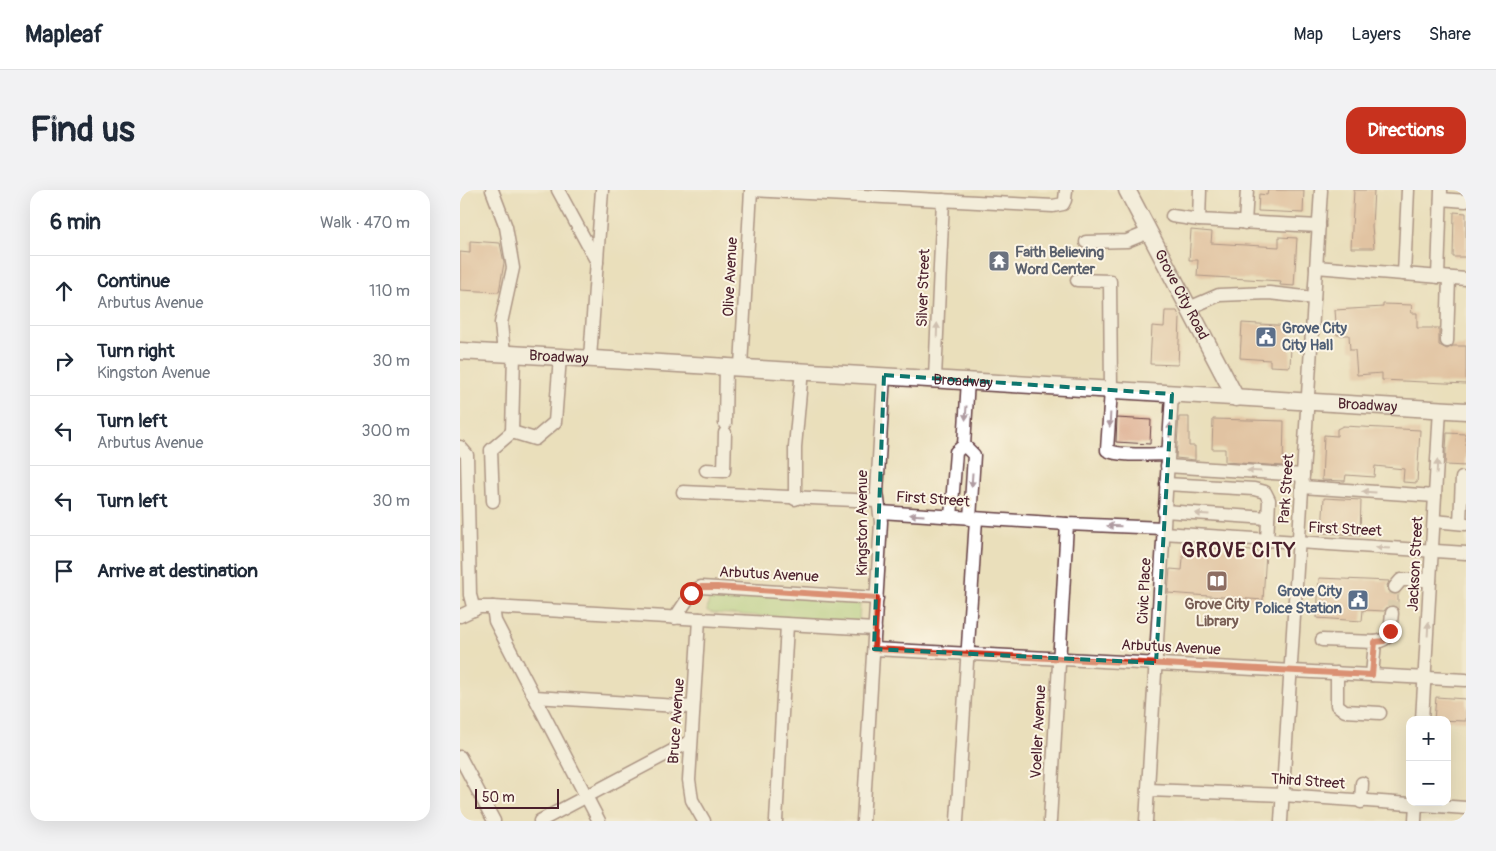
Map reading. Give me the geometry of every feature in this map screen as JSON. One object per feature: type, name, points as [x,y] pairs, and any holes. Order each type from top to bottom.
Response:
[{"type":"main road","name":"Grove City Road","points":[[1127,190],[1236,398]]},
{"type":"main road","name":"Broadway","points":[[460,351],[1466,411]]},
{"type":"street","points":[[492,190],[506,226],[513,268],[501,323],[509,354],[512,432]]},
{"type":"street","points":[[558,190],[597,262]]},
{"type":"street","points":[[590,358],[602,190]]},
{"type":"street","points":[[752,190],[842,192],[943,200],[995,196],[1058,206],[1065,200],[1066,190]]},
{"type":"street","name":"Olive Avenue","points":[[706,470],[724,470],[725,428],[734,366],[752,190]]},
{"type":"street","points":[[1199,220],[1200,190]]},
{"type":"street","points":[[1245,223],[1247,190]]},
{"type":"street","name":"Park Street","points":[[1281,821],[1321,190]]},
{"type":"street","points":[[1404,274],[1408,190]]},
{"type":"street","points":[[1447,341],[1441,195],[1466,202]]},
{"type":"street","name":"Silver Street","points":[[935,378],[943,200]]},
{"type":"street","points":[[1172,216],[1199,220],[1319,226]]},
{"type":"street","points":[[1086,242],[1127,241],[1149,232]]},
{"type":"street","points":[[1316,267],[1466,279]]},
{"type":"street","points":[[1077,280],[1110,281],[1111,390],[1107,450],[1302,481],[1435,496]]},
{"type":"street","points":[[1189,308],[1219,295],[1269,293],[1314,298]]},
{"type":"street","points":[[512,432],[536,439],[555,422],[560,357]]},
{"type":"street","points":[[795,499],[795,447],[802,370]]},
{"type":"street","name":"Kingston Avenue","points":[[863,821],[881,522],[878,506],[884,376]]},
{"type":"street","points":[[951,517],[956,452],[964,445],[968,380]]},
{"type":"street","name":"Civic Place","points":[[1146,821],[1172,394]]},
{"type":"street","name":"Jackson Street","points":[[1422,716],[1440,409]]},
{"type":"street","points":[[493,501],[491,450],[512,432]]},
{"type":"street","points":[[957,821],[973,519],[974,455],[964,445]]},
{"type":"street","points":[[460,447],[467,455],[470,595],[474,610]]},
{"type":"street","points":[[1434,521],[1463,523],[1462,478]]},
{"type":"street","points":[[1166,484],[1254,488],[1265,492],[1269,500],[1267,541]]},
{"type":"street","name":"First Street","points":[[683,492],[878,506],[973,519],[1163,531],[1267,541],[1466,553]]},
{"type":"street","points":[[1164,511],[1268,518]]},
{"type":"street","name":"Voeller Avenue","points":[[1050,821],[1067,524]]},
{"type":"street","points":[[1395,587],[1401,580],[1430,580]]},
{"type":"street","name":"Arbutus Avenue","points":[[675,618],[693,591],[701,587],[877,598]]},
{"type":"street","points":[[493,607],[495,621],[600,821]]},
{"type":"street","points":[[460,616],[474,610],[493,607],[875,630]]},
{"type":"street","points":[[1322,640],[1384,641],[1387,638],[1392,612]]},
{"type":"street","name":"Bruce Avenue","points":[[699,620],[689,790],[704,821]]},
{"type":"street","points":[[776,821],[787,625]]},
{"type":"street","points":[[1372,675],[1375,642]]},
{"type":"street","name":"Arbutus Avenue","points":[[874,649],[1466,680]]},
{"type":"street","points":[[1337,673],[1336,704],[1344,711],[1380,713]]},
{"type":"street","points":[[535,697],[693,707]]},
{"type":"street","points":[[540,821],[691,741]]},
{"type":"street","points":[[460,757],[494,821]]},
{"type":"street","points":[[1361,802],[1362,783]]},
{"type":"street","name":"Third Street","points":[[1148,790],[1283,795],[1361,802],[1406,803]]},
{"type":"street","points":[[1415,821],[1416,806]]},
{"type":"street","name":"Third Street","points":[[1446,806],[1466,808]]},
{"type":"highlighted area","points":[[884,375],[1172,394],[1156,663],[874,649]]},
{"type":"green space","points":[[719,592],[860,602],[859,622],[713,613],[707,611],[709,598]]},
{"type":"building","points":[[1268,190],[1304,190],[1303,213],[1258,211],[1259,194],[1267,195]]},
{"type":"building","points":[[1354,190],[1374,190],[1372,226],[1374,248],[1351,248]]},
{"type":"building","points":[[1454,212],[1466,213],[1466,257],[1453,257]]},
{"type":"building","points":[[1191,230],[1212,232],[1211,243],[1279,247],[1279,237],[1297,238],[1294,286],[1280,285],[1281,281],[1197,276],[1198,260],[1189,260]]},
{"type":"building","points":[[470,241],[500,243],[504,263],[499,292],[460,290],[460,252],[470,253]]},
{"type":"building","points":[[1383,304],[1412,305],[1411,313],[1417,313],[1417,328],[1439,328],[1439,345],[1447,349],[1453,346],[1466,346],[1466,384],[1382,380],[1382,373],[1357,375],[1355,350],[1350,350],[1349,335],[1337,335],[1335,310],[1383,307]]},
{"type":"building","points":[[1165,311],[1177,311],[1180,318],[1178,365],[1150,364],[1152,326],[1164,327]]},
{"type":"building","name":"Grove City City Hall","points":[[1242,323],[1292,326],[1290,367],[1270,366],[1270,360],[1240,358]]},
{"type":"building","points":[[1179,417],[1189,417],[1189,446],[1195,446],[1195,460],[1176,458]]},
{"type":"building","points":[[1117,418],[1151,420],[1150,444],[1116,442]]},
{"type":"building","points":[[1213,419],[1284,421],[1283,466],[1225,462],[1225,449],[1212,449]]},
{"type":"building","points":[[1343,426],[1420,430],[1417,483],[1403,482],[1404,469],[1375,466],[1374,477],[1346,475],[1345,481],[1322,480],[1324,435],[1337,436],[1337,429]]},
{"type":"building","points":[[1447,433],[1466,434],[1466,466],[1445,465]]},
{"type":"building","points":[[1324,498],[1361,500],[1360,535],[1322,533]]},
{"type":"building","name":"Grove City Library","points":[[1184,546],[1266,552],[1263,600],[1168,593],[1170,569],[1182,570]]},
{"type":"building","name":"Grove City Police Station","points":[[1319,578],[1389,581],[1387,586],[1389,593],[1398,594],[1398,608],[1392,605],[1388,606],[1384,611],[1363,610],[1362,621],[1317,618]]},
{"type":"building","points":[[1436,697],[1466,699],[1466,721],[1451,721],[1451,716],[1434,716]]},
{"type":"tunnel","points":[[1392,613],[1395,587]]},
{"type":"place","name":"Faith Believing Word Center","points":[[999,261]]},
{"type":"place","name":"Grove City City Hall","points":[[1266,337]]},
{"type":"place","name":"Grove City Library","points":[[1217,581]]},
{"type":"place","name":"Grove City Police Station","points":[[1358,600]]},
{"type":"district","name":"GROVE CITY","points":[[1239,550]]},
{"type":"route","points":[[691,593],[701,587],[717,587],[877,598],[874,649],[1172,663],[1372,675],[1375,642],[1384,641],[1390,631]]}]
